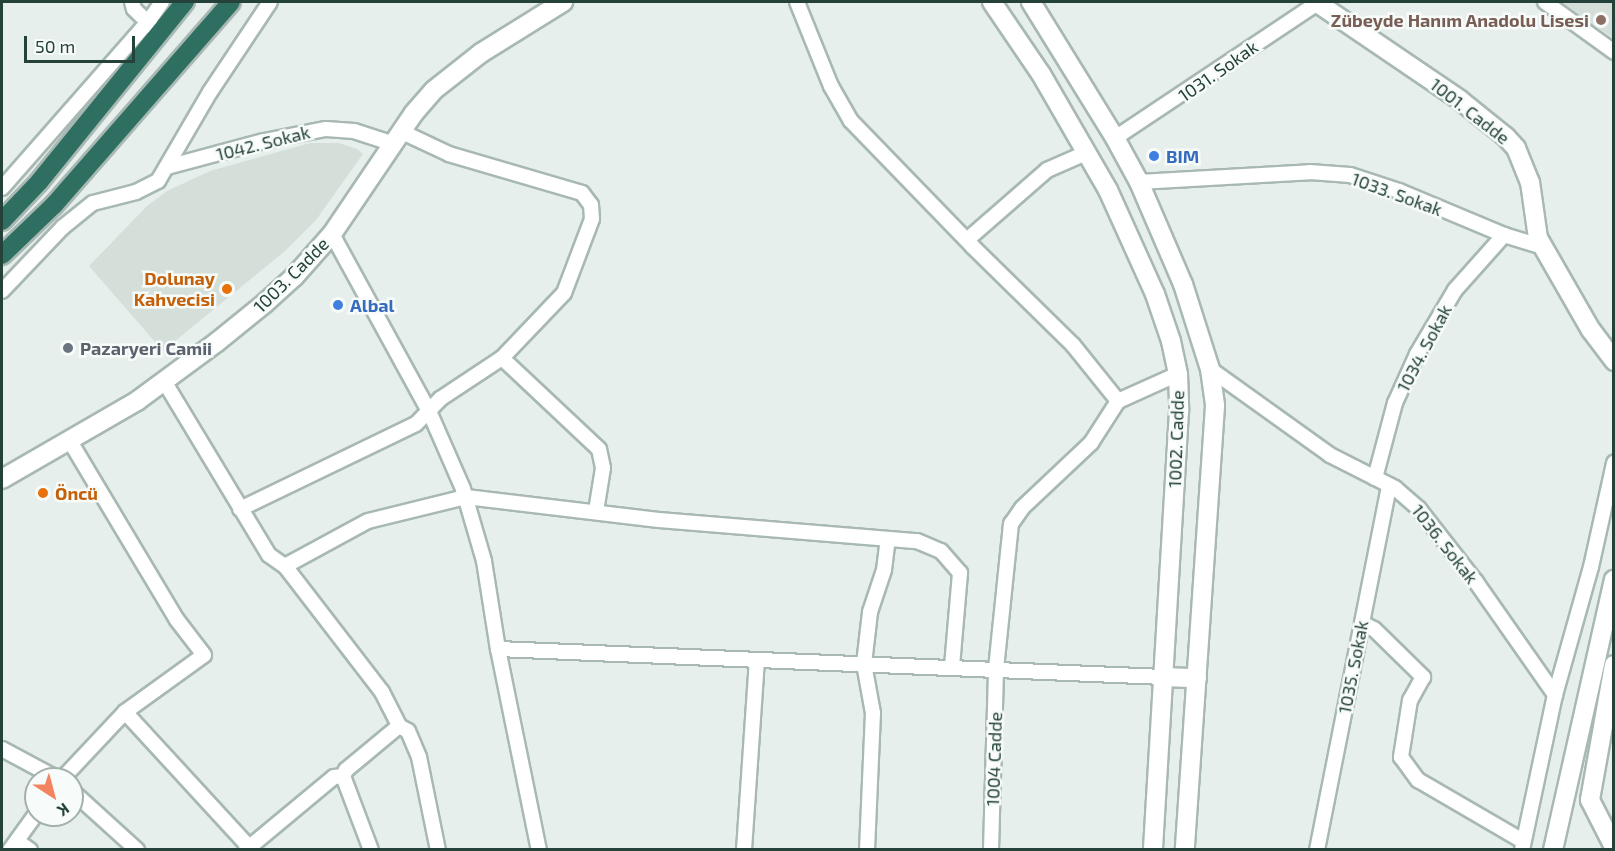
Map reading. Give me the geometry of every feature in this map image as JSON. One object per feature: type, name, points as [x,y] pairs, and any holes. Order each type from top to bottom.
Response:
[{"type":"highway","points":[[2,221],[39,182],[154,27],[185,2]]},
{"type":"highway","points":[[2,255],[61,197],[231,2]]},
{"type":"main road","name":"1003. Cadde","points":[[2,479],[70,441],[164,381],[265,303],[294,277],[332,234],[414,113],[457,70],[563,2]]},
{"type":"main road","name":"1002. Cadde","points":[[992,2],[1041,74],[1107,190],[1155,294],[1171,341],[1178,374],[1179,411],[1162,677],[1154,849]]},
{"type":"main road","name":"1002. Cadde","points":[[1031,2],[1115,138],[1139,182],[1183,284],[1210,369],[1215,406],[1185,849]]},
{"type":"main road","name":"1001. Cadde","points":[[1317,2],[1460,100],[1506,137],[1524,164],[1530,182],[1534,223],[1543,247],[1591,330],[1614,361]]},
{"type":"main road","points":[[1086,153],[1115,138]]},
{"type":"main road","points":[[1178,374],[1210,369]]},
{"type":"main road","points":[[1552,849],[1614,580]]},
{"type":"main road","points":[[1611,673],[1590,800],[1614,847]]},
{"type":"main road","points":[[1162,677],[1197,678]]},
{"type":"street","points":[[132,2],[134,9],[154,27]]},
{"type":"street","points":[[2,188],[154,27],[162,2]]},
{"type":"street","points":[[2,291],[63,227],[93,203],[148,187],[158,180],[168,167],[210,92],[270,2]]},
{"type":"street","points":[[797,2],[831,86],[851,120],[968,239],[972,246],[1073,345],[1118,401],[1178,374]]},
{"type":"street","name":"1031. Sokak","points":[[1115,138],[1317,2]]},
{"type":"street","points":[[1545,2],[1614,52]]},
{"type":"street","name":"1042. Sokak","points":[[168,167],[264,141],[326,129],[398,138],[582,193],[591,205],[591,219],[564,293],[502,358]]},
{"type":"street","points":[[968,239],[1047,170],[1086,153]]},
{"type":"street","name":"1033. Sokak","points":[[1139,182],[1256,174],[1331,173],[1369,180],[1504,235],[1543,247]]},
{"type":"street","points":[[332,234],[429,411],[466,497],[484,561],[498,649],[539,849]]},
{"type":"street","name":"1034. Sokak","points":[[1375,478],[1395,403],[1417,354],[1455,290],[1504,235]]},
{"type":"street","points":[[240,509],[416,424],[440,399],[502,358],[599,449],[603,468],[596,511]]},
{"type":"street","name":"1036. Sokak","points":[[1210,369],[1330,455],[1389,485],[1419,509],[1476,582],[1555,695]]},
{"type":"street","points":[[164,381],[269,555],[285,566],[382,692],[399,726],[408,731],[419,757],[438,849]]},
{"type":"street","name":"1004 Cadde","points":[[991,849],[996,669],[1011,524],[1022,508],[1091,442],[1118,401]]},
{"type":"street","points":[[70,441],[177,620],[204,655],[125,712],[73,767]]},
{"type":"street","points":[[1362,623],[1374,629],[1423,677],[1410,700],[1401,757],[1418,780],[1522,845],[1555,695],[1591,567],[1614,463]]},
{"type":"street","name":"1035. Sokak","points":[[1317,849],[1389,485]]},
{"type":"street","points":[[285,566],[368,521],[466,497],[659,520],[917,541],[941,551],[960,573],[952,668]]},
{"type":"street","points":[[867,849],[873,713],[864,664],[870,612],[884,570],[888,539]]},
{"type":"street","points":[[498,649],[1162,677]]},
{"type":"street","points":[[744,849],[757,660]]},
{"type":"street","points":[[125,712],[247,848],[334,777],[343,776]]},
{"type":"street","points":[[371,849],[343,776],[346,770],[399,726]]},
{"type":"street","points":[[2,748],[36,767]]},
{"type":"street","points":[[84,802],[136,849]]},
{"type":"street","points":[[26,827],[13,845],[30,849]]},
{"type":"shaded area","name":"Zübeyde Hanım Anadolu Lisesi","points":[[1562,2],[1613,2],[1613,38]]},
{"type":"shaded area","points":[[310,143],[339,143],[357,149],[363,154],[316,220],[285,251],[163,351],[89,266],[147,206],[167,191],[210,171]]},
{"type":"place","name":"Zübeyde Hanım Anadolu Lisesi","points":[[1601,20]]},
{"type":"place","name":"BIM","points":[[1154,156]]},
{"type":"place","name":"Dolunay Kahvecisi","points":[[227,289]]},
{"type":"place","name":"Albal","points":[[338,305]]},
{"type":"place","name":"Pazaryeri Camii","points":[[68,348]]},
{"type":"place","name":"Öncü","points":[[43,493]]}]
